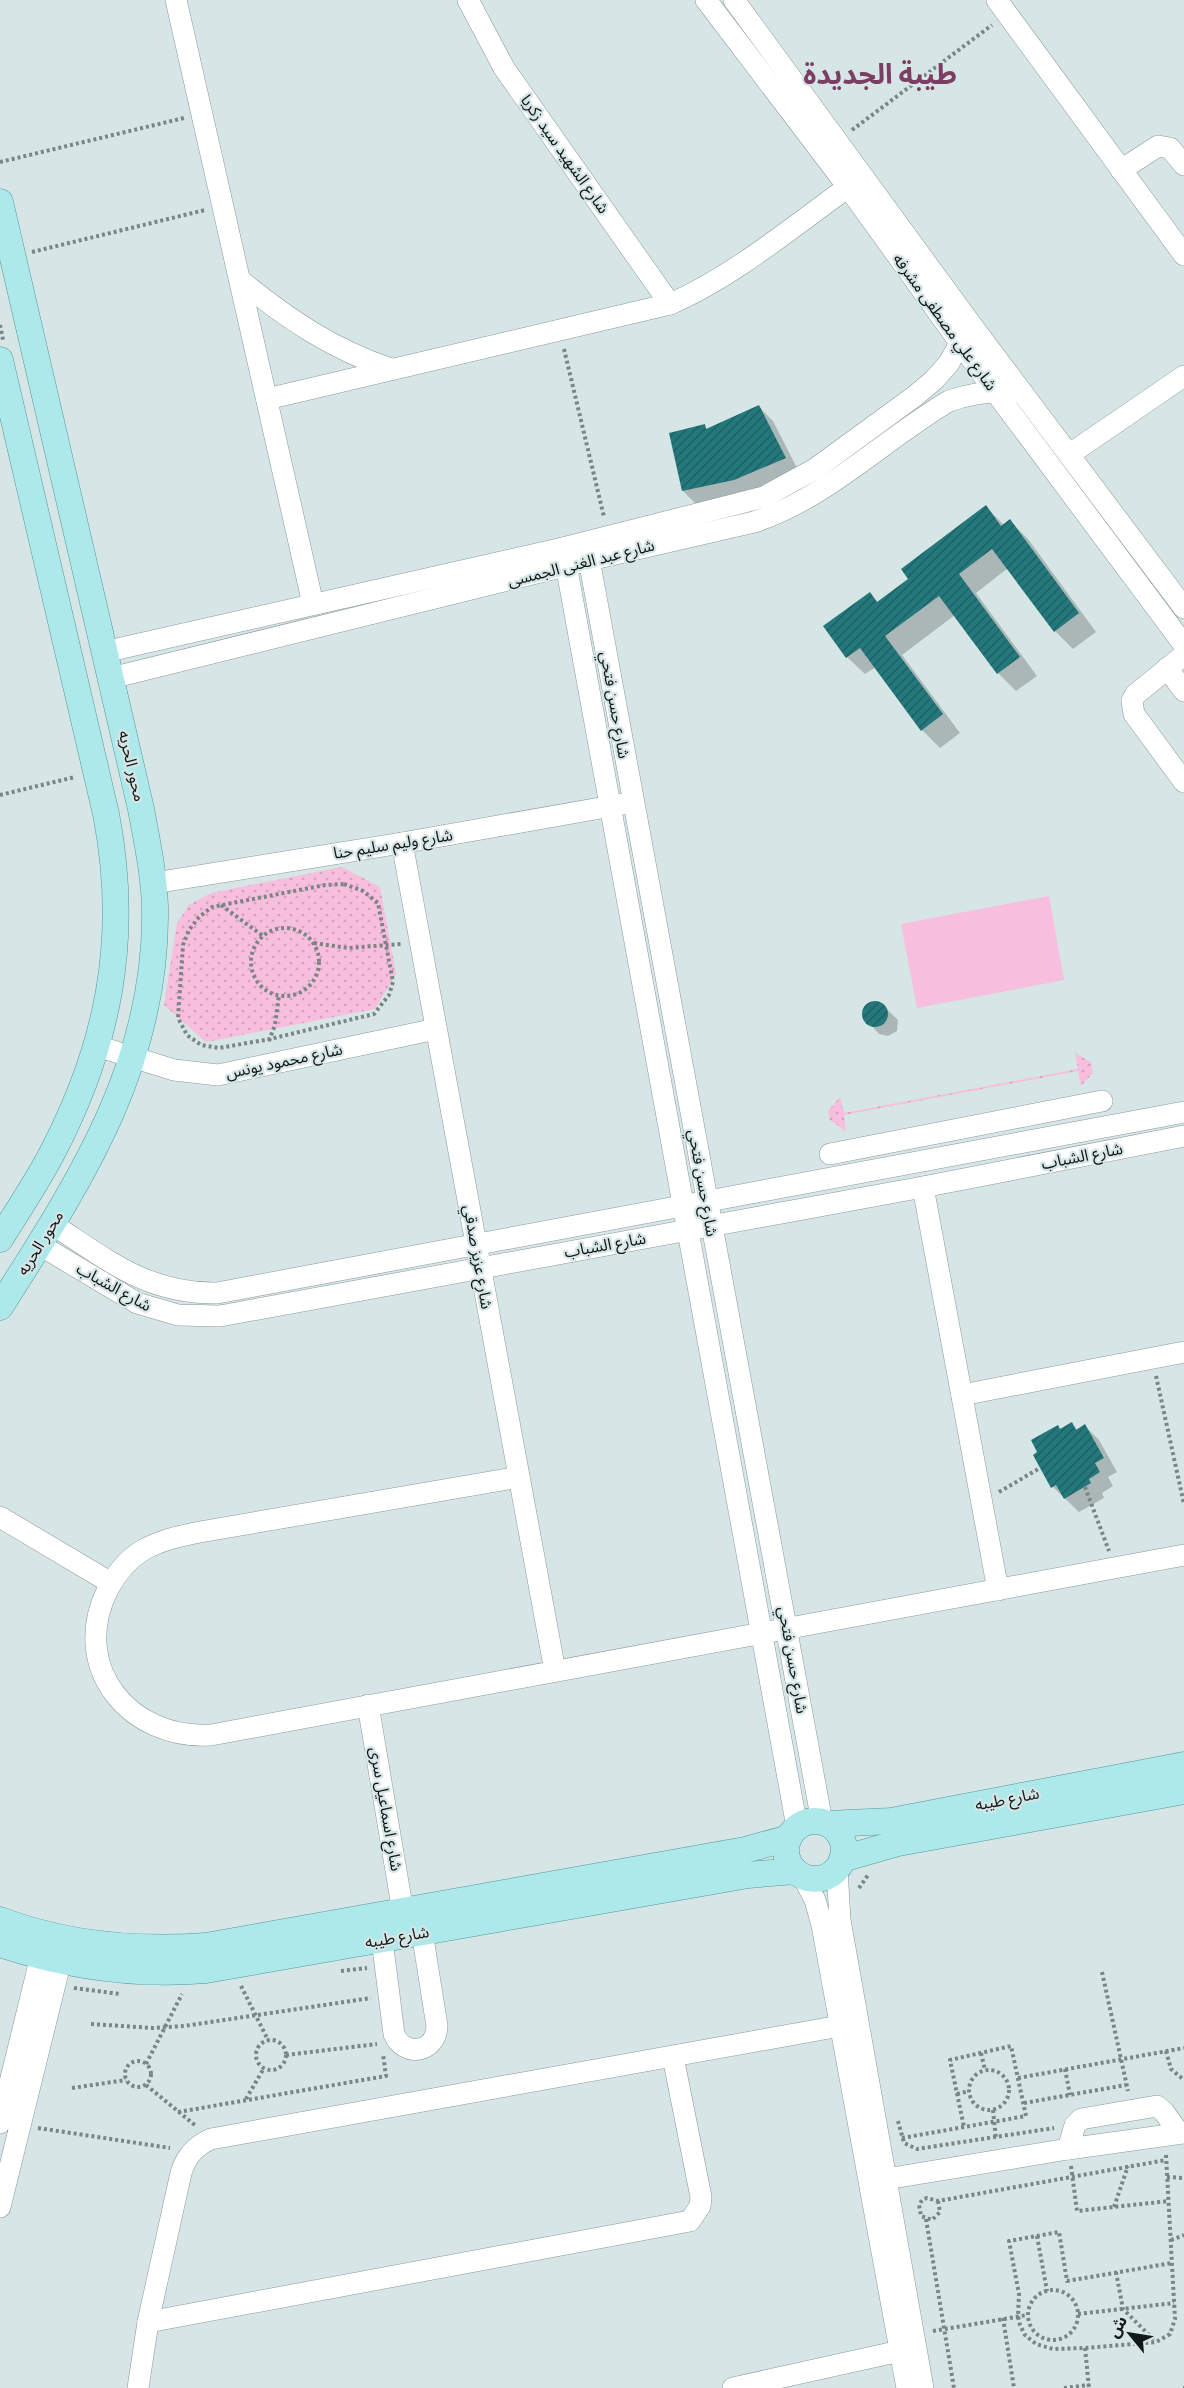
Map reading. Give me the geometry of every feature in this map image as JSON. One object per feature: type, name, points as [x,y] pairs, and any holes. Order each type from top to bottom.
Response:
[{"type":"main road","name":"محور الحريه","points":[[0,202],[141,809],[154,883],[155,929],[152,975],[147,1004],[120,1094],[96,1149],[0,1307]]},
{"type":"main road","points":[[0,360],[111,840],[117,912],[113,975],[97,1046],[63,1133],[0,1239]]},
{"type":"main road","name":"شارع طيبه","points":[[825,1823],[891,1821],[1184,1765]]},
{"type":"main road","name":"شارع طيبه","points":[[840,1864],[898,1843],[1184,1791]]},
{"type":"main road","points":[[814,1821],[825,1823],[839,1834],[842,1841],[840,1864],[821,1878],[799,1874],[786,1855],[793,1833],[814,1821]]},
{"type":"main road","name":"شارع طيبه","points":[[0,1920],[48,1935],[92,1944],[160,1948],[228,1943],[746,1850],[793,1833]]},
{"type":"main road","name":"شارع طيبه","points":[[0,1944],[51,1958],[125,1971],[182,1972],[375,1948],[423,1932],[756,1873],[799,1874]]},
{"type":"street","points":[[176,0],[313,604]]},
{"type":"street","name":"شارع الشهيد سيد زكريا","points":[[468,0],[504,68],[670,304]]},
{"type":"street","name":"شارع علي مصطفى مشرفه","points":[[706,0],[848,187],[994,390],[1184,645]]},
{"type":"street","name":"شارع علي مصطفى مشرفه","points":[[734,0],[1184,608]]},
{"type":"street","points":[[1002,7],[1183,253]]},
{"type":"street","points":[[1121,170],[1158,146],[1170,148],[1184,165]]},
{"type":"street","points":[[267,399],[670,304],[722,276],[848,187]]},
{"type":"street","points":[[241,281],[298,325],[328,343],[359,358],[391,369]]},
{"type":"street","name":"شارع عبد الغنى الجمسى","points":[[587,552],[609,537],[747,503],[798,480],[934,380],[949,363],[960,343],[968,319]]},
{"type":"street","points":[[1070,454],[1184,376]]},
{"type":"street","name":"شارع عبد الغنى الجمسى","points":[[104,652],[313,604],[754,522],[773,516],[808,498],[949,401],[994,390],[1022,392]]},
{"type":"street","name":"شارع حسن فتحي","points":[[587,552],[711,1226],[825,1823]]},
{"type":"street","name":"شارع عبد الغنى الجمسى","points":[[111,678],[564,557]]},
{"type":"street","name":"شارع حسن فتحي","points":[[564,557],[761,1632],[793,1833]]},
{"type":"street","points":[[1184,655],[1135,695],[1132,708],[1134,714],[1184,782]]},
{"type":"street","points":[[1167,668],[1184,691]]},
{"type":"street","name":"شارع وليم سليم حنا","points":[[154,883],[402,843],[633,802]]},
{"type":"street","name":"شارع عزيز صدقي","points":[[402,843],[555,1671]]},
{"type":"street","name":"شارع محمود يونس","points":[[97,1046],[174,1070],[218,1075],[436,1029]]},
{"type":"street","points":[[830,1154],[1102,1101]]},
{"type":"street","name":"شارع الشباب","points":[[46,1234],[146,1281],[172,1290],[199,1294],[236,1291],[1184,1112]]},
{"type":"street","name":"شارع الشباب","points":[[46,1234],[137,1303],[167,1313],[199,1317],[242,1313],[923,1187],[1184,1136]]},
{"type":"street","points":[[923,1187],[998,1590]]},
{"type":"street","points":[[962,1395],[1184,1352]]},
{"type":"street","points":[[519,1477],[160,1541],[141,1551],[111,1582],[98,1616],[98,1653],[103,1672],[123,1704],[138,1717],[155,1727],[192,1736],[211,1735],[1184,1555]]},
{"type":"street","points":[[0,1517],[111,1582]]},
{"type":"street","name":"شارع اسماعيل سرى","points":[[368,1705],[403,1912]]},
{"type":"street","points":[[840,1864],[840,1920],[886,2179],[907,2343],[908,2388]]},
{"type":"street","points":[[799,1874],[819,1912],[840,2026],[907,2343],[923,2388]]},
{"type":"street","points":[[375,1948],[394,2034],[401,2045],[419,2050],[431,2044],[437,2033],[423,1932]]},
{"type":"street","points":[[0,2207],[10,2124],[51,1958]]},
{"type":"street","points":[[138,2388],[147,2322],[181,2172],[184,2161],[200,2144],[211,2139],[840,2026]]},
{"type":"street","points":[[147,2322],[690,2221],[700,2206],[701,2197],[673,2057]]},
{"type":"street","points":[[886,2179],[1176,2134],[1164,2112],[1157,2106],[1132,2109],[1084,2118],[1076,2125],[1068,2149]]},
{"type":"street","points":[[733,2388],[907,2343]]},
{"type":"path","points":[[837,141],[1002,7]]},
{"type":"path","points":[[0,162],[202,113]]},
{"type":"path","points":[[13,256],[224,205]]},
{"type":"path","points":[[560,331],[609,537]]},
{"type":"path","points":[[0,795],[96,773]]},
{"type":"path","points":[[344,884],[363,891],[378,903],[386,945],[393,982],[389,995],[374,1014],[270,1039],[219,1048],[201,1045],[186,1035],[178,1017],[183,945],[199,917],[212,907],[325,885],[344,884]]},
{"type":"path","points":[[221,905],[262,936]]},
{"type":"path","points":[[313,943],[319,961],[313,980],[299,992],[279,995],[263,987],[253,972],[252,952],[262,936],[280,928],[298,931],[313,943],[348,948],[420,942]]},
{"type":"path","points":[[254,1068],[270,1039],[278,1010],[279,995]]},
{"type":"path","points":[[1152,1358],[1184,1504]]},
{"type":"path","points":[[1005,1489],[1040,1468]]},
{"type":"path","points":[[1085,1487],[1116,1568]]},
{"type":"path","points":[[857,1892],[864,1879],[876,1869]]},
{"type":"path","points":[[370,1977],[375,1948]]},
{"type":"path","points":[[1102,1972],[1132,2109]]},
{"type":"path","points":[[67,1993],[73,1984],[78,1982]]},
{"type":"path","points":[[241,1986],[268,2040]]},
{"type":"path","points":[[372,1987],[376,2009]]},
{"type":"path","points":[[147,2064],[182,1994]]},
{"type":"path","points":[[91,2024],[167,2027],[374,1997]]},
{"type":"path","points":[[268,2040],[281,2043],[286,2055],[285,2061],[276,2069],[259,2065],[256,2053],[263,2042],[268,2040]]},
{"type":"path","points":[[178,2112],[386,2076],[381,2043],[286,2055]]},
{"type":"path","points":[[902,2138],[994,2122],[1026,2116],[1011,2046],[950,2060],[964,2127]]},
{"type":"path","points":[[1018,2078],[1184,2048]]},
{"type":"path","points":[[1166,2051],[1172,2069],[1184,2080]]},
{"type":"path","points":[[981,2053],[985,2070]]},
{"type":"path","points":[[126,2080],[126,2068],[130,2064],[141,2061],[147,2064],[151,2075],[146,2085]]},
{"type":"path","points":[[246,2100],[264,2068]]},
{"type":"path","points":[[1065,2069],[1070,2095]]},
{"type":"path","points":[[985,2070],[1001,2073],[1009,2087],[1005,2101],[993,2110],[977,2106],[971,2099],[969,2091],[973,2078],[985,2070]]},
{"type":"path","points":[[72,2088],[126,2080],[135,2087],[146,2085]]},
{"type":"path","points":[[146,2085],[211,2139]]},
{"type":"path","points":[[1009,2087],[1020,2085]]},
{"type":"path","points":[[1024,2103],[1126,2085]]},
{"type":"path","points":[[957,2094],[969,2091]]},
{"type":"path","points":[[993,2110],[999,2160]]},
{"type":"path","points":[[897,2115],[904,2144],[917,2149],[1076,2125]]},
{"type":"path","points":[[42,2128],[44,2117]]},
{"type":"path","points":[[10,2124],[191,2152]]},
{"type":"path","points":[[1172,2263],[1067,2281],[1059,2232],[1009,2241],[1019,2294],[1020,2325],[1025,2335],[1036,2344],[1053,2349],[1156,2342],[1170,2334],[1174,2327],[1174,2303],[1169,2201],[1166,2160],[1176,2134]]},
{"type":"path","points":[[1068,2149],[1077,2211],[1169,2201]]},
{"type":"path","points":[[954,2388],[926,2219],[919,2211],[922,2200],[933,2198],[938,2201],[1072,2175],[1166,2160]]},
{"type":"path","points":[[1114,2207],[1128,2166]]},
{"type":"path","points":[[1167,2177],[1184,2178]]},
{"type":"path","points":[[926,2219],[932,2220],[940,2212],[938,2201]]},
{"type":"path","points":[[1171,2240],[1184,2235]]},
{"type":"path","points":[[1037,2236],[1047,2290]]},
{"type":"path","points":[[1116,2272],[1123,2309],[1156,2342]]},
{"type":"path","points":[[1047,2290],[1065,2293],[1071,2298],[1078,2314],[1073,2331],[1058,2341],[1040,2338],[1033,2331],[1027,2315],[1033,2299],[1047,2290]]},
{"type":"path","points":[[1078,2314],[1174,2303]]},
{"type":"path","points":[[907,2343],[944,2329],[1027,2315]]},
{"type":"path","points":[[1003,2319],[1014,2388]]},
{"type":"path","points":[[1064,2388],[1089,2386],[1085,2348]]},
{"type":"shaded area","points":[[342,867],[380,887],[396,974],[375,1009],[206,1042],[164,1005],[177,923],[189,905],[211,893]]},
{"type":"shaded area","points":[[1049,896],[1064,980],[917,1008],[901,924]]},
{"type":"shaded area","points":[[1075,1053],[1091,1062],[1093,1073],[1081,1086],[1078,1071],[844,1115],[846,1131],[830,1120],[828,1111],[840,1097],[844,1113],[1078,1069]]},
{"type":"building","points":[[759,405],[786,458],[734,480],[682,491],[669,433],[705,424],[706,429]]},
{"type":"building","points":[[986,505],[1001,526],[1010,519],[1079,613],[1054,632],[992,549],[959,574],[1020,657],[997,674],[939,596],[885,636],[943,714],[921,731],[860,648],[846,658],[823,626],[870,592],[877,602],[908,579],[901,569]]},
{"type":"building","points":[[875,1001],[885,1004],[888,1014],[885,1024],[875,1027],[865,1024],[862,1014],[865,1004]]},
{"type":"building","points":[[1072,1422],[1076,1430],[1085,1424],[1104,1458],[1095,1463],[1100,1472],[1089,1479],[1091,1483],[1064,1499],[1056,1485],[1051,1488],[1033,1455],[1037,1452],[1031,1440],[1058,1425],[1060,1429]]},
{"type":"district","name":"طيبة الجديدة","points":[[880,74]]}]
